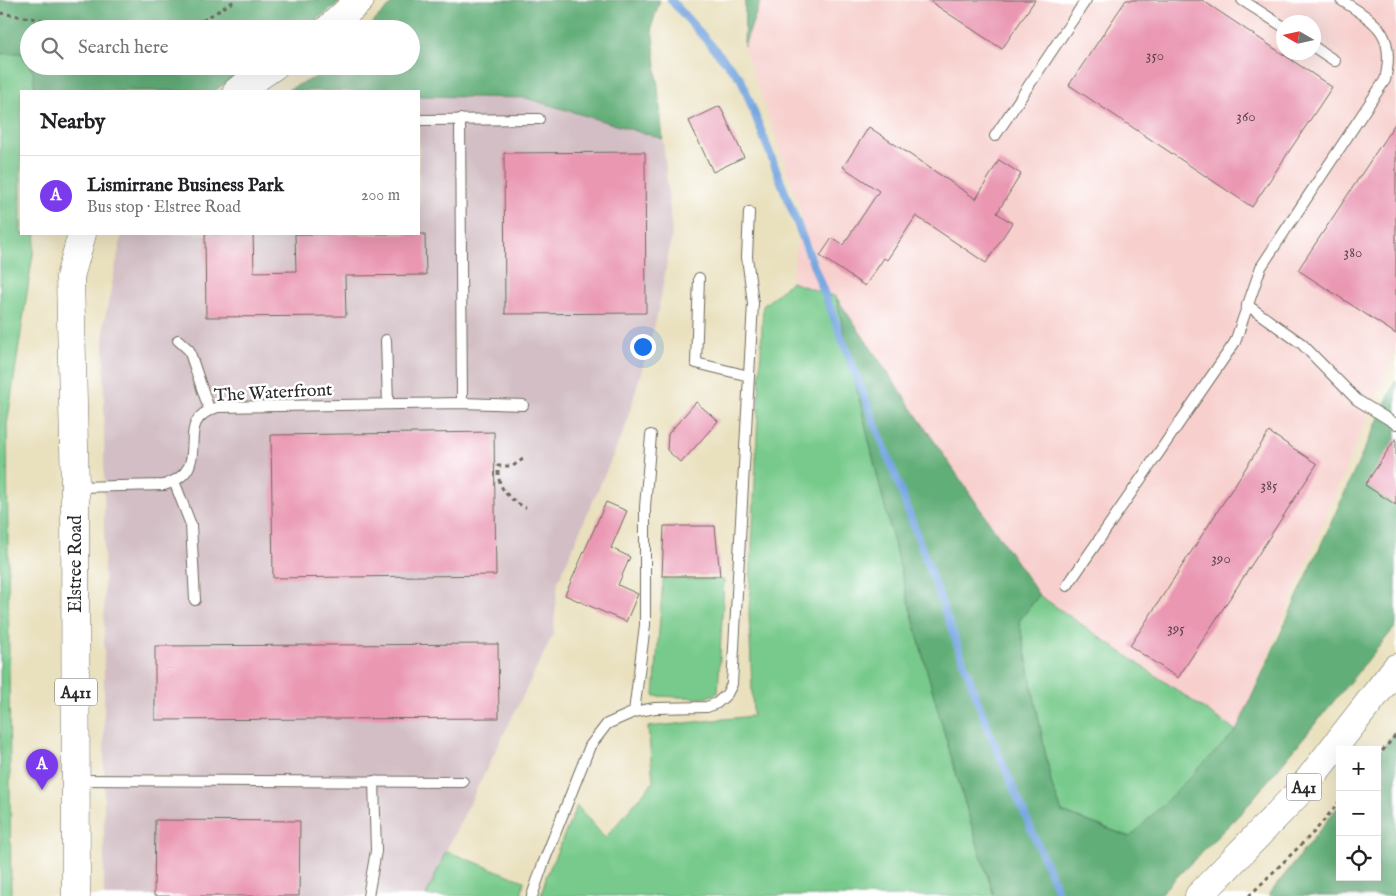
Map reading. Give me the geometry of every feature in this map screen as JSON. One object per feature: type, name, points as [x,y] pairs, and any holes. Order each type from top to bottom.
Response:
[{"type":"main road","points":[[338,20],[360,0]]},
{"type":"main road","points":[[238,90],[261,75]]},
{"type":"main road","name":"Elstree Road","points":[[76,896],[75,487],[70,277],[82,235]]},
{"type":"main road","name":"A41","points":[[1199,896],[1300,791],[1396,668]]},
{"type":"lane","points":[[995,136],[1086,0]]},
{"type":"lane","points":[[1242,0],[1256,4],[1276,20]]},
{"type":"lane","points":[[1067,586],[1235,342],[1261,267],[1385,80],[1392,41],[1374,21],[1342,0]]},
{"type":"lane","points":[[1321,52],[1335,61]]},
{"type":"lane","points":[[420,120],[539,118]]},
{"type":"lane","points":[[460,119],[462,403]]},
{"type":"lane","points":[[532,896],[542,864],[594,737],[607,724],[634,712],[655,708],[707,707],[717,703],[727,694],[732,684],[753,303],[747,257],[748,212]]},
{"type":"lane","points":[[699,278],[696,363],[748,376]]},
{"type":"lane","points":[[1247,305],[1302,344],[1357,400],[1396,424]]},
{"type":"lane","points":[[178,340],[189,350],[209,409]]},
{"type":"lane","points":[[386,340],[388,404]]},
{"type":"lane","name":"The Waterfront","points":[[174,481],[188,471],[197,417],[209,409],[218,407],[462,403],[524,405]]},
{"type":"lane","points":[[634,712],[645,625],[645,507],[651,435]]},
{"type":"lane","points":[[75,487],[164,485],[174,481],[191,525],[195,600]]},
{"type":"lane","points":[[76,780],[463,782]]},
{"type":"lane","points":[[368,896],[376,850],[374,782]]},
{"type":"path","points":[[204,20],[236,0]]},
{"type":"path","points":[[0,13],[43,20]]},
{"type":"path","points":[[523,459],[513,466],[498,466],[497,478],[500,486],[510,499],[526,508]]},
{"type":"path","points":[[1381,752],[1396,735]]},
{"type":"path","points":[[1249,896],[1315,830],[1336,806]]},
{"type":"shaded area","points":[[761,0],[1396,0],[1396,349],[1236,731],[1039,595],[836,297],[791,282],[802,214],[744,47]]},
{"type":"shaded area","points":[[420,96],[526,98],[663,139],[672,235],[658,313],[625,428],[558,581],[553,635],[446,851],[426,896],[104,896],[104,323],[122,235],[420,235]]},
{"type":"green space","points":[[0,0],[209,20],[20,20],[20,75],[237,75],[215,90],[20,90],[20,235],[36,235],[7,425],[11,896],[0,896]]},
{"type":"green space","points":[[0,0],[344,0],[316,20],[20,20],[20,53],[0,54]]},
{"type":"green space","points":[[396,0],[660,0],[652,25],[663,139],[526,98],[420,96],[420,90],[287,90],[317,75],[420,75],[420,20],[375,20]]},
{"type":"green space","points":[[745,0],[761,0],[744,46]]},
{"type":"green space","points":[[33,75],[237,75],[215,90],[35,90]]},
{"type":"green space","points":[[791,282],[836,297],[908,598],[949,748],[994,896],[541,896],[546,877],[577,806],[605,838],[653,782],[648,727],[753,716],[749,612],[763,306]]},
{"type":"green space","points":[[836,297],[1039,595],[1019,621],[1052,786],[1062,812],[1130,837],[1236,731],[1396,380],[1396,626],[1242,812],[1158,896],[994,896],[949,748],[908,598]]},
{"type":"green space","points":[[663,579],[724,580],[718,693],[704,698],[654,696]]},
{"type":"green space","points":[[1039,595],[1236,731],[1131,837],[1062,812],[1052,786],[1019,621]]},
{"type":"green space","points":[[1396,731],[1396,896],[1268,896],[1336,809],[1336,881],[1381,881],[1381,750]]},
{"type":"green space","points":[[446,851],[524,881],[521,896],[426,896]]},
{"type":"building","points":[[928,0],[1035,0],[1002,49]]},
{"type":"building","points":[[1126,0],[1202,0],[1276,50],[1276,60],[1292,60],[1332,87],[1252,207],[1069,85]]},
{"type":"building","points":[[720,106],[744,157],[713,172],[689,121]]},
{"type":"building","points":[[1396,122],[1396,334],[1298,270]]},
{"type":"building","points":[[869,127],[976,199],[999,160],[1021,174],[997,213],[1012,223],[986,263],[916,216],[887,260],[884,258],[865,286],[820,256],[832,238],[843,245],[879,191],[843,167]]},
{"type":"building","points":[[645,152],[646,313],[505,314],[504,153]]},
{"type":"building","points":[[425,234],[426,275],[345,276],[346,316],[206,317],[205,235],[253,235],[254,272],[296,271],[295,235]]},
{"type":"building","points":[[696,402],[718,421],[681,463],[667,450],[668,434]]},
{"type":"building","points":[[494,432],[496,575],[273,578],[271,435]]},
{"type":"building","points":[[1269,432],[1317,464],[1178,678],[1130,646]]},
{"type":"building","points":[[1396,438],[1396,505],[1365,485]]},
{"type":"building","points":[[606,502],[627,511],[611,548],[630,557],[618,585],[638,594],[626,622],[565,595]]},
{"type":"building","points":[[664,526],[715,526],[720,576],[662,576]]},
{"type":"building","points":[[498,644],[499,718],[155,720],[155,646]]},
{"type":"building","points":[[155,820],[300,821],[299,896],[154,896]]},
{"type":"waterway","points":[[671,0],[741,79],[895,475],[990,734],[1060,896]]},
{"type":"place","name":"Lismirrane Business Park","points":[[42,790]]}]
